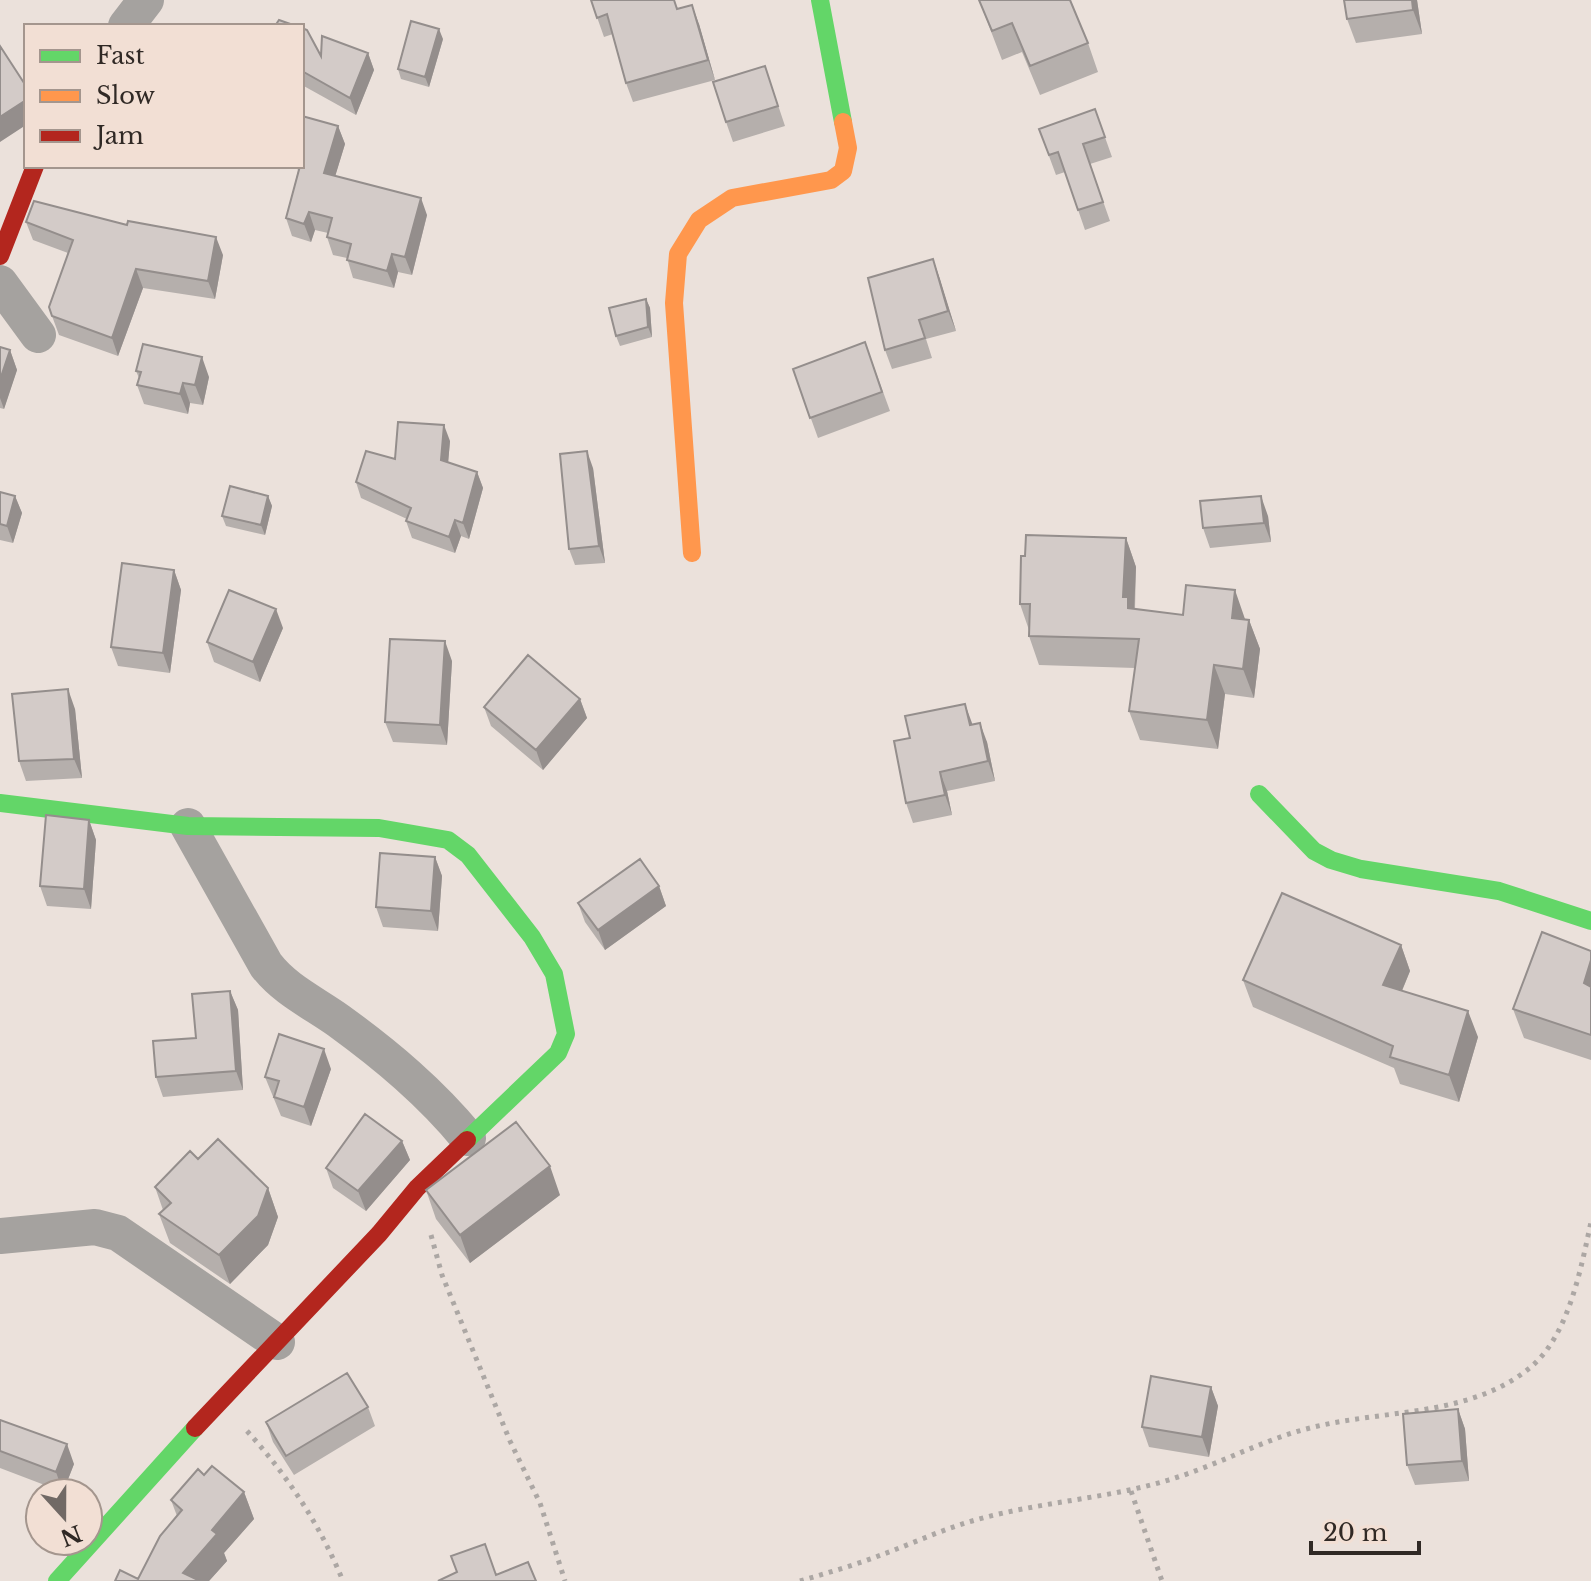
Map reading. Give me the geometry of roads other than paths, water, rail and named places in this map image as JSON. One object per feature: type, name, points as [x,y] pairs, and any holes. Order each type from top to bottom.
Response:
[{"type":"street","points":[[128,24],[146,0]]},
{"type":"street","points":[[692,553],[685,512],[683,395],[675,295],[677,255],[704,215],[732,198],[831,180],[843,171],[848,148],[820,0]]},
{"type":"street","points":[[0,256],[34,168]]},
{"type":"street","points":[[0,283],[38,335]]},
{"type":"street","points":[[1259,794],[1314,851],[1331,860],[1361,869],[1499,891],[1591,921]]},
{"type":"street","points":[[0,803],[188,826],[379,828],[439,837],[468,855],[532,937],[554,974],[566,1034],[558,1053],[417,1188],[379,1234],[142,1484],[57,1581]]},
{"type":"street","points":[[188,826],[266,965],[280,982],[385,1055],[440,1104],[468,1138]]},
{"type":"street","points":[[0,1236],[95,1227],[118,1233],[277,1342]]}]
